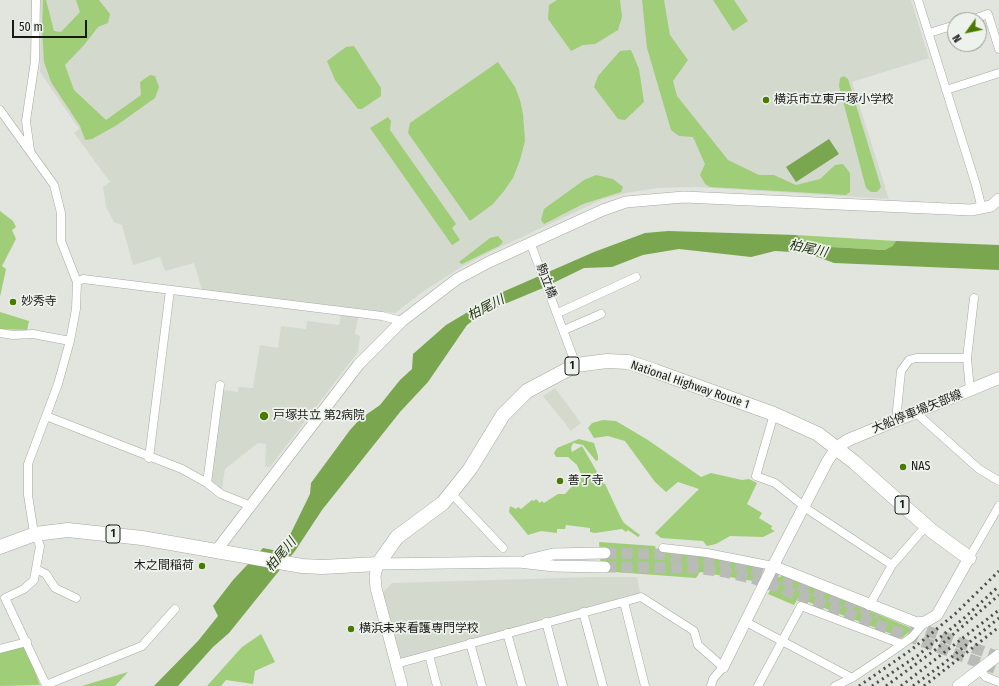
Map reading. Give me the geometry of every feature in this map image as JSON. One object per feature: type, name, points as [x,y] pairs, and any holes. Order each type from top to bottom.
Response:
[{"type":"highway","name":"National Highway Route 1","points":[[378,564],[397,537],[433,512],[451,493],[470,469],[512,405],[526,391],[576,365],[608,361],[628,362],[774,414],[818,434],[926,526],[969,558]]},
{"type":"highway","name":"1","points":[[0,545],[35,534],[68,530],[93,531],[291,564],[322,567],[378,564]]},
{"type":"main road","name":"大船停車場矢部線","points":[[836,448],[848,440],[999,378]]},
{"type":"street","points":[[30,152],[26,121],[35,61],[36,0]]},
{"type":"street","points":[[918,0],[976,185],[982,209]]},
{"type":"street","points":[[987,14],[999,49]]},
{"type":"street","points":[[929,34],[947,28]]},
{"type":"street","points":[[946,90],[999,73]]},
{"type":"street","points":[[0,110],[54,185],[61,213],[62,240],[77,282],[76,309],[70,341],[46,416],[28,464],[28,496],[33,527],[40,546],[34,580],[24,589],[5,598],[46,685],[142,646],[175,609]]},
{"type":"street","points":[[221,552],[251,506],[359,364],[402,321],[457,279],[530,242],[603,210],[626,202],[657,198],[684,197],[940,210],[982,209],[991,206],[999,199]]},
{"type":"street","name":"駒立橋","points":[[530,242],[576,365]]},
{"type":"street","points":[[557,311],[636,277]]},
{"type":"street","points":[[77,282],[83,279],[382,316],[402,321]]},
{"type":"street","points":[[149,458],[170,290]]},
{"type":"street","points":[[970,390],[967,377],[967,358],[974,298]]},
{"type":"street","points":[[564,330],[601,314]]},
{"type":"street","points":[[0,333],[13,335],[33,334],[70,341]]},
{"type":"street","points":[[896,420],[901,371],[909,360],[916,358],[967,358]]},
{"type":"street","points":[[207,483],[220,384]]},
{"type":"street","points":[[915,412],[979,469],[999,482]]},
{"type":"street","points":[[774,414],[756,476],[775,483],[804,507],[892,565]]},
{"type":"street","points":[[46,416],[149,458],[182,469],[207,483],[220,494],[251,506]]},
{"type":"street","points":[[711,686],[713,679],[723,667],[773,566],[836,448]]},
{"type":"street","points":[[451,493],[503,548]]},
{"type":"street","points":[[835,686],[852,678],[902,644],[912,637],[925,622],[937,615],[999,506]]},
{"type":"street","points":[[869,606],[892,565],[926,526]]},
{"type":"street","points":[[663,548],[708,553],[773,566],[806,578],[869,606],[917,623],[925,622]]},
{"type":"street","points":[[519,562],[553,554],[605,553]]},
{"type":"street","points":[[402,686],[376,588],[375,576],[378,564],[519,562],[554,566],[605,566]]},
{"type":"street","points":[[36,569],[46,574],[55,588],[76,598]]},
{"type":"street","points":[[396,664],[641,597],[694,631],[698,645],[723,667]]},
{"type":"street","points":[[624,602],[646,686]]},
{"type":"street","points":[[758,686],[801,606],[902,644]]},
{"type":"street","points":[[583,612],[603,686]]},
{"type":"street","points":[[546,622],[563,686]]},
{"type":"street","points":[[746,622],[852,678]]},
{"type":"street","points":[[508,633],[522,686]]},
{"type":"street","points":[[0,649],[26,642]]},
{"type":"street","points":[[470,643],[482,686]]},
{"type":"street","points":[[429,655],[438,686]]},
{"type":"street","points":[[958,686],[999,655]]},
{"type":"street","points":[[979,669],[986,677],[999,682]]},
{"type":"shaded area","points":[[41,0],[911,0],[929,58],[852,82],[889,199],[695,187],[658,188],[631,192],[603,199],[490,252],[463,266],[424,291],[395,313],[202,290],[194,263],[165,271],[160,257],[133,265],[122,225],[114,222],[106,207],[103,187],[110,182],[74,133],[79,129],[40,72]]},
{"type":"shaded area","points":[[43,0],[46,0],[54,31],[61,32],[80,12],[76,0],[99,0],[110,14],[108,23],[98,27],[84,45],[65,65],[74,90],[106,120],[141,95],[140,82],[150,75],[155,76],[159,87],[155,98],[117,125],[92,139],[85,140],[80,126],[51,82],[44,62],[42,28]]},
{"type":"shaded area","points":[[557,0],[620,0],[622,17],[618,30],[595,44],[583,45],[571,51],[548,19],[549,5]]},
{"type":"shaded area","points":[[642,0],[664,0],[670,35],[688,60],[673,81],[677,96],[728,160],[759,175],[774,175],[796,185],[820,179],[835,165],[843,164],[850,173],[850,192],[846,195],[710,187],[705,184],[700,175],[705,164],[693,137],[679,136],[671,130],[647,48]]},
{"type":"shaded area","points":[[713,0],[734,0],[748,21],[733,31]]},
{"type":"shaded area","points":[[354,46],[381,88],[381,96],[362,109],[358,109],[335,80],[327,61],[346,47]]},
{"type":"shaded area","points":[[631,50],[639,69],[644,102],[625,120],[618,119],[594,87],[598,76],[620,51]]},
{"type":"shaded area","points":[[498,62],[515,87],[520,100],[523,114],[525,141],[513,178],[493,204],[470,221],[408,133],[410,123]]},
{"type":"shaded area","points":[[844,76],[848,79],[881,187],[877,192],[871,192],[866,188],[839,86],[840,78]]},
{"type":"shaded area","points":[[388,117],[391,121],[390,130],[456,224],[452,228],[460,240],[452,245],[370,128]]},
{"type":"shaded area","points":[[596,175],[613,179],[623,187],[621,192],[583,204],[544,224],[541,220],[544,209],[584,180]]},
{"type":"shaded area","points":[[0,211],[13,221],[16,227],[12,230],[16,239],[2,266],[6,269],[0,297]]},
{"type":"shaded area","points":[[796,235],[896,241],[894,246],[886,250],[813,246]]},
{"type":"shaded area","points":[[498,236],[503,242],[499,246],[462,264],[459,262],[490,238]]},
{"type":"shaded area","points":[[0,312],[29,321],[27,330],[0,329]]},
{"type":"shaded area","name":"戸塚共立 第2病院","points":[[341,315],[358,317],[355,334],[360,336],[358,352],[270,467],[265,467],[266,444],[258,443],[225,469],[222,489],[213,484],[211,479],[221,394],[225,390],[238,392],[238,387],[253,388],[260,345],[278,348],[281,326],[306,329],[307,321],[339,325]]},
{"type":"shaded area","points":[[555,388],[581,423],[571,431],[543,396]]},
{"type":"shaded area","points":[[603,420],[616,421],[648,440],[701,477],[711,473],[742,480],[749,479],[757,483],[747,504],[762,513],[759,518],[772,526],[771,529],[775,531],[763,537],[730,536],[716,544],[707,546],[703,541],[661,538],[655,533],[699,489],[678,482],[666,492],[655,482],[625,441],[608,436],[594,438],[588,428],[592,423]]},
{"type":"shaded area","points":[[579,439],[594,443],[598,460],[596,461],[583,445],[573,443],[571,448],[572,452],[582,446],[605,484],[624,523],[640,535],[638,537],[628,530],[626,532],[622,529],[595,533],[590,532],[590,528],[566,525],[565,529],[557,529],[557,533],[541,531],[528,535],[509,512],[510,506],[516,509],[518,507],[521,509],[532,500],[534,501],[536,499],[540,503],[542,501],[544,503],[558,494],[565,494],[575,483],[579,482],[581,474],[577,465],[568,457],[556,457],[554,453],[557,448]]},
{"type":"shaded area","points":[[599,542],[655,546],[656,551],[705,556],[759,566],[761,570],[757,579],[753,581],[700,572],[696,578],[601,571]]},
{"type":"shaded area","points":[[784,575],[911,628],[911,630],[902,638],[798,598],[794,605],[768,594],[777,578]]},
{"type":"shaded area","points":[[637,577],[640,593],[401,660],[382,593],[392,583]]},
{"type":"shaded area","points":[[261,634],[275,662],[255,671],[253,684],[226,680],[221,686],[207,686],[242,647]]},
{"type":"shaded area","points":[[25,646],[40,685],[0,686],[0,653]]},
{"type":"shaded area","points":[[128,672],[115,686],[82,686]]},
{"type":"water","points":[[829,139],[839,154],[796,182],[786,167]]},
{"type":"water","name":"柏尾川","points":[[668,231],[796,235],[813,246],[885,250],[893,246],[896,241],[999,245],[999,270],[834,263],[807,253],[775,251],[751,257],[679,249],[643,255],[612,267],[584,268],[543,288],[483,313],[467,325],[428,382],[400,412],[322,510],[295,551],[229,633],[213,647],[178,686],[154,686],[198,641],[218,616],[213,606],[233,580],[263,548],[278,551],[287,541],[310,494],[311,483],[350,430],[360,419],[380,405],[400,380],[412,369],[413,354],[446,325],[498,294],[594,252],[645,233]]},
{"type":"tunnel","points":[[605,553],[657,554],[728,562],[762,572],[879,614]]},
{"type":"tunnel","points":[[605,567],[695,568],[725,572],[755,579],[999,670]]},
{"type":"tunnel","points":[[911,625],[999,657]]},
{"type":"railway","points":[[859,686],[911,650],[955,614],[999,571]]},
{"type":"railway","points":[[872,686],[917,656],[963,619],[999,586]]},
{"type":"railway","points":[[886,686],[935,650],[999,595]]},
{"type":"railway","points":[[901,686],[999,610]]},
{"type":"railway","points":[[913,686],[943,664],[999,618]]},
{"type":"railway","points":[[924,686],[999,627]]},
{"type":"place","name":"横浜市立東戸塚小学校","points":[[766,100]]},
{"type":"place","name":"妙秀寺","points":[[13,302]]},
{"type":"place","name":"戸塚共立 第2病院","points":[[264,416]]},
{"type":"place","name":"NAS","points":[[903,467]]},
{"type":"place","name":"善了寺","points":[[560,481]]},
{"type":"place","name":"木之間稲荷","points":[[202,566]]},
{"type":"place","name":"横浜未来看護専門学校","points":[[351,629]]}]
